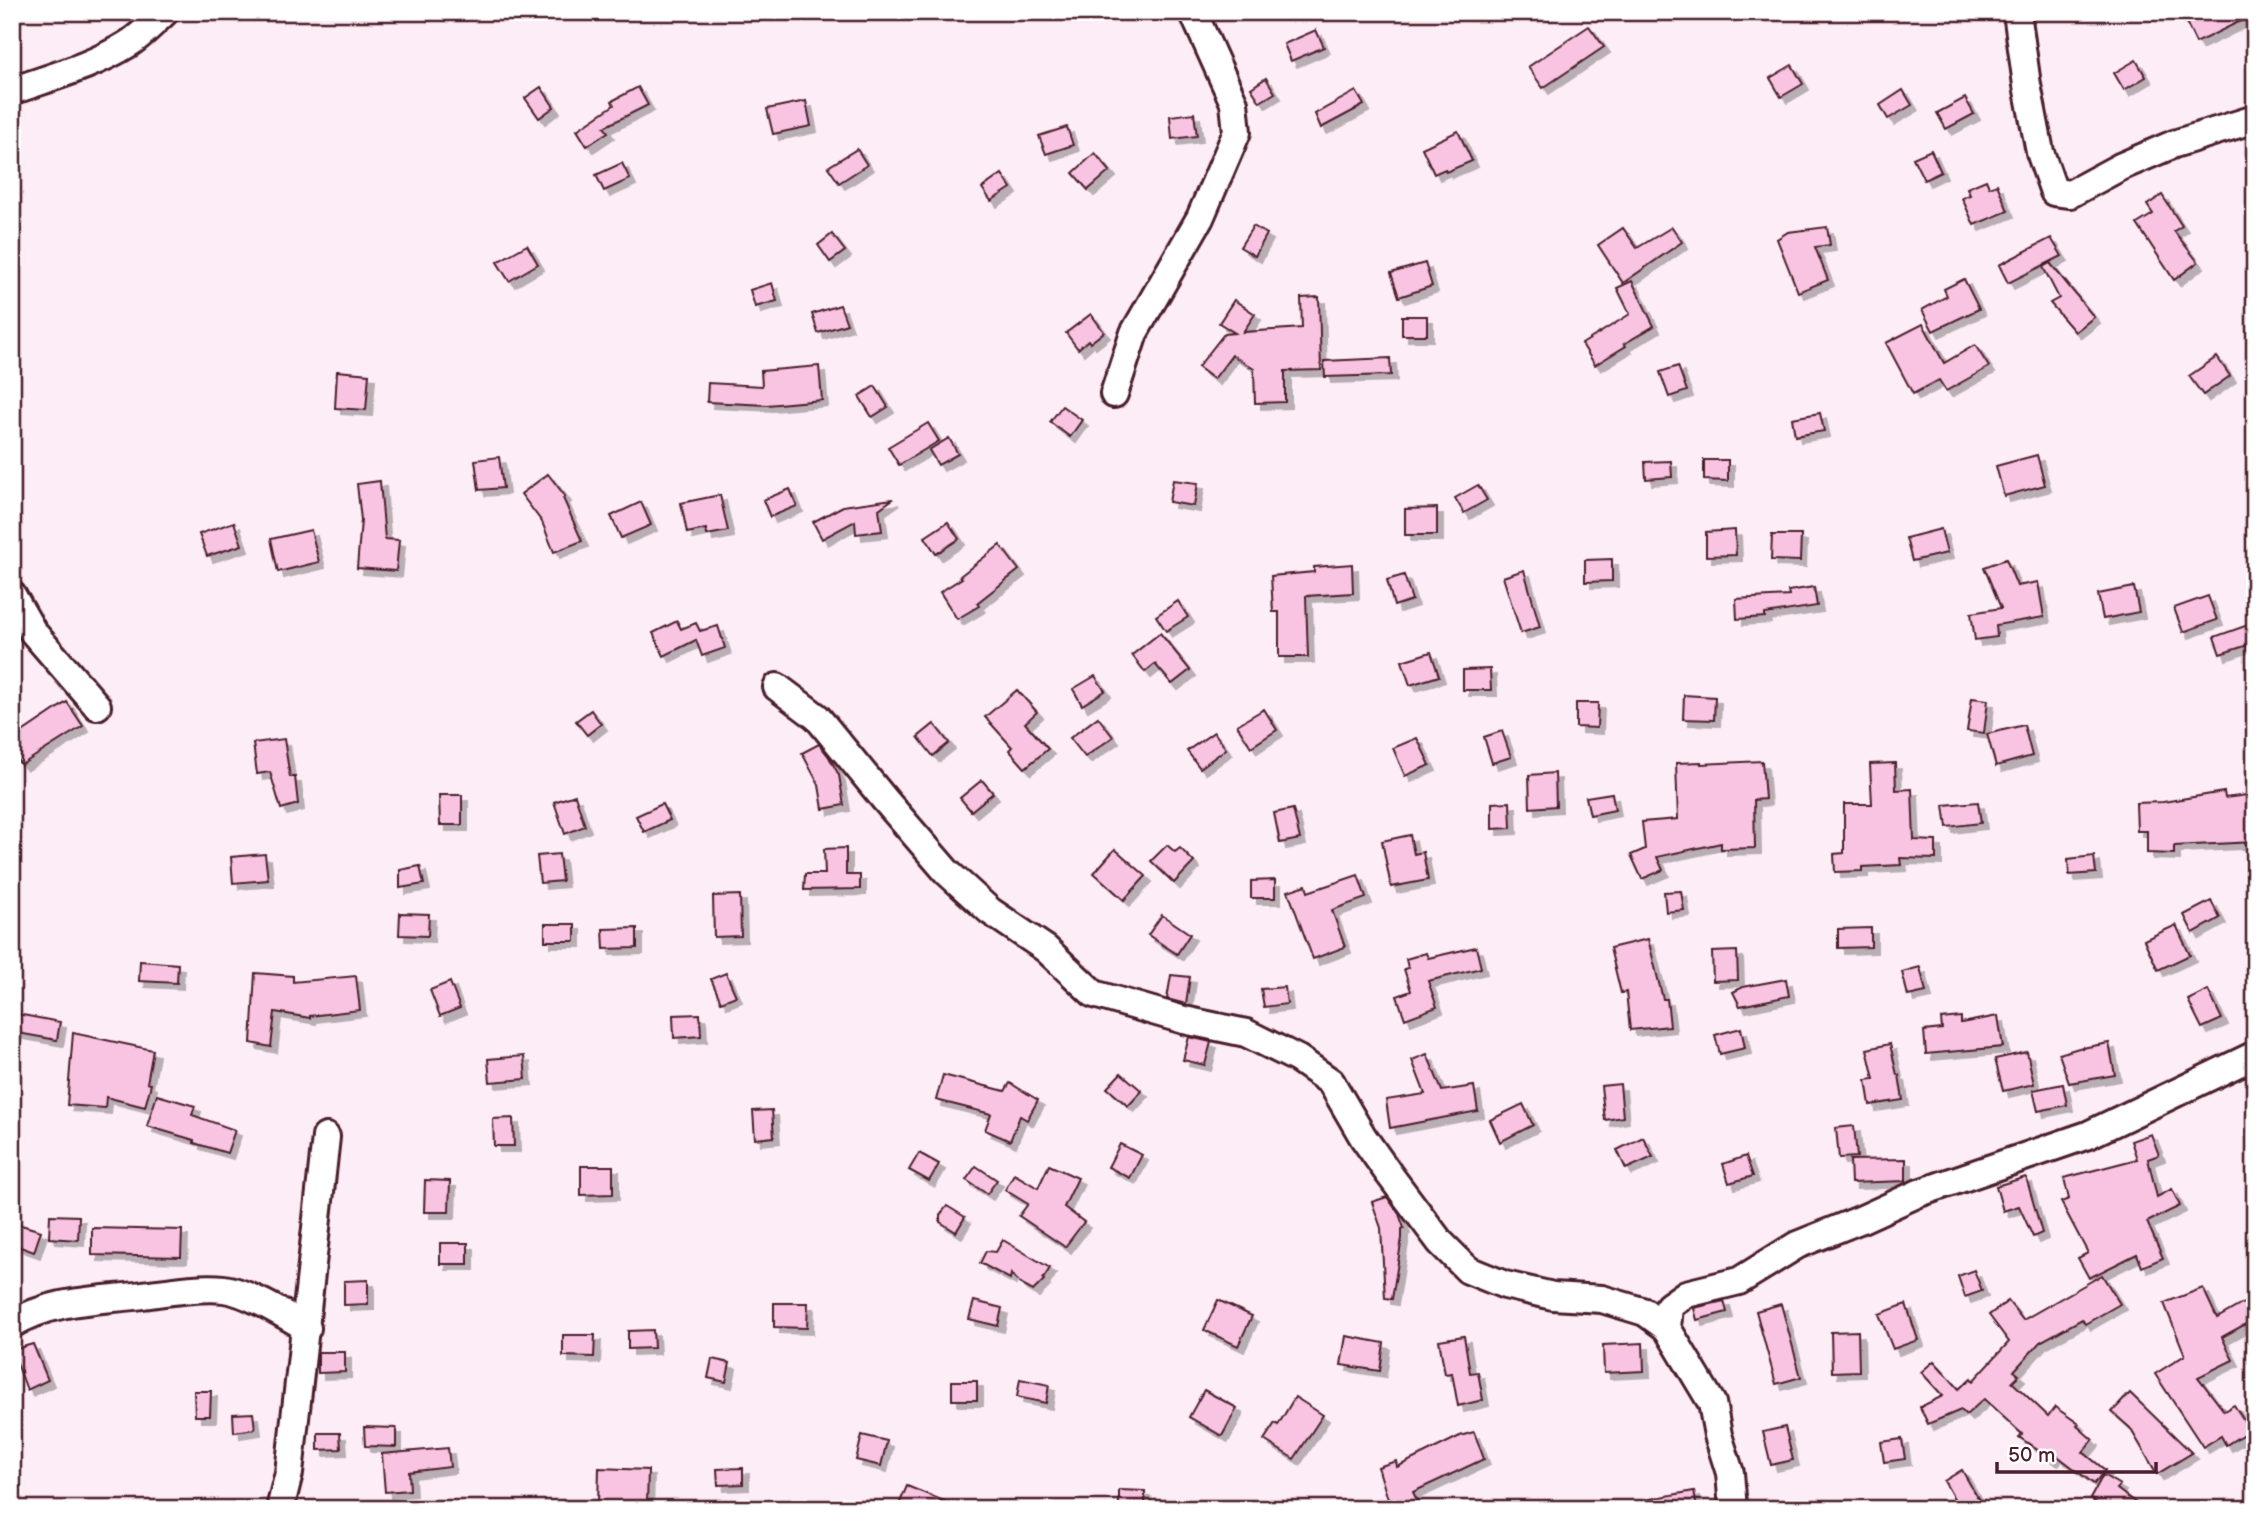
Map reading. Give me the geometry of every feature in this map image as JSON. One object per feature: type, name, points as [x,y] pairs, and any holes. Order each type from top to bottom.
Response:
[{"type":"street","points":[[12,91],[78,68],[123,47],[165,12]]},
{"type":"street","points":[[1114,394],[1133,333],[1200,218],[1237,132],[1234,103],[1193,12]]},
{"type":"street","points":[[2017,12],[2040,152],[2054,192],[2070,194],[2120,167],[2174,144],[2255,119]]},
{"type":"street","points":[[12,594],[33,632],[97,706]]},
{"type":"street","points":[[777,687],[817,717],[947,872],[990,911],[1046,949],[1094,994],[1184,1020],[1246,1033],[1298,1059],[1331,1082],[1363,1137],[1389,1174],[1440,1242],[1468,1270],[1505,1285],[1553,1296],[1602,1300],[1645,1312],[1667,1328],[1712,1403],[1718,1435],[1730,1473],[1733,1509]]},
{"type":"street","points":[[1667,1328],[1668,1306],[1686,1293],[1739,1280],[1797,1245],[1919,1194],[2088,1135],[2255,1055]]},
{"type":"street","points":[[280,1509],[289,1473],[307,1328],[326,1137]]},
{"type":"street","points":[[12,1325],[32,1313],[66,1303],[224,1289],[268,1305],[307,1328]]},
{"type":"building","points":[[2196,12],[2255,14],[2196,43],[2184,18]]},
{"type":"building","points":[[1589,26],[1604,47],[1543,88],[1528,67]]},
{"type":"building","points":[[1316,30],[1324,47],[1291,61],[1284,44]]},
{"type":"building","points":[[2136,60],[2146,77],[2124,90],[2114,73]]},
{"type":"building","points":[[1792,65],[1803,84],[1781,97],[1770,78]]},
{"type":"building","points":[[1266,78],[1275,93],[1260,102],[1251,88]]},
{"type":"building","points":[[541,87],[554,107],[539,118],[525,98]]},
{"type":"building","points":[[638,87],[648,105],[604,127],[608,132],[587,146],[577,130],[614,105],[612,101]]},
{"type":"building","points":[[1903,90],[1912,105],[1888,119],[1880,105]]},
{"type":"building","points":[[1356,91],[1364,105],[1321,128],[1315,114]]},
{"type":"building","points":[[1965,98],[1974,114],[1946,129],[1937,113]]},
{"type":"building","points":[[806,101],[811,126],[773,134],[767,109]]},
{"type":"building","points":[[1194,113],[1197,136],[1172,139],[1170,116]]},
{"type":"building","points":[[1067,127],[1073,145],[1046,154],[1039,136]]},
{"type":"building","points":[[1458,131],[1472,161],[1434,174],[1422,148]]},
{"type":"building","points":[[857,149],[867,165],[839,183],[828,167]]},
{"type":"building","points":[[1931,150],[1941,172],[1924,180],[1913,158]]},
{"type":"building","points":[[1095,153],[1110,171],[1088,190],[1073,173]]},
{"type":"building","points":[[622,163],[630,179],[604,191],[596,175]]},
{"type":"building","points":[[1002,174],[1011,188],[991,201],[982,188]]},
{"type":"building","points":[[1986,180],[1989,187],[1997,184],[2008,211],[1974,225],[1962,198],[1970,195],[1967,188]]},
{"type":"building","points":[[2162,195],[2182,226],[2174,231],[2198,262],[2174,280],[2137,224],[2153,214],[2147,205]]},
{"type":"building","points":[[1253,226],[1267,234],[1255,256],[1240,247]]},
{"type":"building","points":[[1672,227],[1682,242],[1623,283],[1598,245],[1623,228],[1637,248]]},
{"type":"building","points":[[1827,227],[1830,245],[1815,247],[1828,280],[1798,292],[1777,239],[1788,232]]},
{"type":"building","points":[[832,234],[845,251],[830,262],[818,245]]},
{"type":"building","points":[[2051,238],[2062,256],[2008,283],[1999,265]]},
{"type":"building","points":[[527,245],[538,264],[509,281],[497,262]]},
{"type":"building","points":[[1425,263],[1432,286],[1399,297],[1391,273]]},
{"type":"building","points":[[2050,263],[2094,317],[2075,332],[2050,303],[2059,298],[2043,267]]},
{"type":"building","points":[[1964,279],[1979,309],[1933,331],[1922,310],[1947,296],[1944,289]]},
{"type":"building","points":[[1632,281],[1654,326],[1595,365],[1582,344],[1630,314],[1617,288]]},
{"type":"building","points":[[772,283],[777,301],[755,307],[750,290]]},
{"type":"building","points":[[1319,297],[1321,370],[1285,371],[1285,402],[1255,403],[1254,369],[1232,355],[1214,379],[1198,367],[1224,334],[1235,333],[1219,323],[1234,300],[1255,314],[1243,332],[1302,328],[1301,298]]},
{"type":"building","points":[[840,305],[847,324],[818,333],[812,314]]},
{"type":"building","points":[[1091,314],[1104,332],[1078,349],[1066,333]]},
{"type":"building","points":[[1402,316],[1427,316],[1427,335],[1402,335]]},
{"type":"building","points":[[1923,324],[1944,363],[1975,345],[1989,367],[1946,391],[1939,380],[1913,394],[1886,343]]},
{"type":"building","points":[[2217,357],[2230,376],[2203,395],[2189,376]]},
{"type":"building","points":[[1390,358],[1391,375],[1325,377],[1324,361]]},
{"type":"building","points":[[819,366],[822,400],[767,405],[707,402],[708,383],[762,386],[761,371]]},
{"type":"building","points":[[1678,366],[1687,391],[1669,397],[1660,372]]},
{"type":"building","points":[[337,371],[369,374],[366,410],[335,408]]},
{"type":"building","points":[[875,386],[888,407],[872,417],[859,396]]},
{"type":"building","points":[[1062,406],[1082,420],[1070,437],[1050,422]]},
{"type":"building","points":[[1820,413],[1824,431],[1795,436],[1792,418]]},
{"type":"building","points":[[928,423],[939,441],[899,465],[888,447]]},
{"type":"building","points":[[949,438],[958,454],[938,465],[929,450]]},
{"type":"building","points":[[2037,455],[2045,485],[2004,496],[1996,466]]},
{"type":"building","points":[[499,457],[503,488],[479,490],[475,460]]},
{"type":"building","points":[[1704,460],[1728,460],[1728,481],[1704,480]]},
{"type":"building","points":[[1671,461],[1672,477],[1646,479],[1645,462]]},
{"type":"building","points":[[548,474],[565,496],[563,498],[582,541],[554,552],[542,522],[521,494]]},
{"type":"building","points":[[1173,480],[1198,483],[1194,506],[1169,502]]},
{"type":"building","points":[[380,481],[385,539],[399,540],[396,571],[357,568],[361,520],[357,484]]},
{"type":"building","points":[[1478,485],[1487,500],[1464,513],[1455,498]]},
{"type":"building","points":[[790,489],[797,506],[770,517],[763,500]]},
{"type":"building","points":[[720,495],[728,531],[707,535],[706,529],[687,533],[681,503]]},
{"type":"building","points":[[893,499],[879,509],[882,531],[856,534],[855,521],[822,539],[813,522],[843,506]]},
{"type":"building","points":[[641,502],[651,525],[621,538],[611,516]]},
{"type":"building","points":[[1437,508],[1437,535],[1405,535],[1405,509]]},
{"type":"building","points":[[234,522],[242,545],[207,556],[199,534]]},
{"type":"building","points":[[948,522],[959,539],[936,554],[925,537]]},
{"type":"building","points":[[1941,529],[1947,553],[1912,561],[1906,538]]},
{"type":"building","points":[[311,530],[319,562],[278,572],[271,539]]},
{"type":"building","points":[[1735,530],[1736,555],[1706,556],[1706,532]]},
{"type":"building","points":[[1772,535],[1801,535],[1800,561],[1771,560]]},
{"type":"building","points":[[1000,545],[1019,570],[977,603],[979,606],[957,619],[940,592],[962,578],[960,576]]},
{"type":"building","points":[[1612,559],[1612,581],[1585,582],[1585,560]]},
{"type":"building","points":[[2006,559],[2017,586],[2038,582],[2044,617],[1996,625],[1997,637],[1975,640],[1971,613],[2001,608],[1984,567]]},
{"type":"building","points":[[1352,564],[1353,593],[1306,596],[1308,657],[1279,657],[1279,612],[1273,612],[1271,576],[1314,572],[1314,567]]},
{"type":"building","points":[[1524,570],[1540,627],[1521,633],[1503,577]]},
{"type":"building","points":[[1404,575],[1412,600],[1394,606],[1387,580]]},
{"type":"building","points":[[1814,587],[1817,606],[1765,614],[1765,617],[1737,619],[1736,599],[1789,596],[1788,591]]},
{"type":"building","points":[[2134,587],[2139,612],[2103,619],[2098,594]]},
{"type":"building","points":[[2208,596],[2217,620],[2183,632],[2174,608]]},
{"type":"building","points":[[1178,601],[1188,617],[1166,631],[1156,616]]},
{"type":"building","points":[[677,621],[681,629],[696,623],[700,631],[718,626],[725,648],[702,656],[696,640],[664,656],[653,633]]},
{"type":"building","points":[[2248,625],[2254,643],[2220,654],[2214,637]]},
{"type":"building","points":[[1160,633],[1190,670],[1172,684],[1155,664],[1145,672],[1132,655]]},
{"type":"building","points":[[1431,652],[1439,676],[1410,685],[1402,661]]},
{"type":"building","points":[[1490,669],[1491,690],[1463,690],[1463,670]]},
{"type":"building","points":[[1095,676],[1105,691],[1082,705],[1073,689]]},
{"type":"building","points":[[1017,690],[1037,712],[1025,723],[1048,749],[1025,768],[1009,750],[1012,747],[985,717]]},
{"type":"building","points":[[1684,695],[1715,697],[1714,720],[1683,719]]},
{"type":"building","points":[[1972,698],[1988,700],[1984,733],[1967,731]]},
{"type":"building","points":[[67,702],[83,726],[21,765],[12,753],[12,739]]},
{"type":"building","points":[[1576,703],[1598,703],[1597,728],[1576,727]]},
{"type":"building","points":[[1264,709],[1277,730],[1251,747],[1237,725]]},
{"type":"building","points":[[591,710],[601,724],[587,735],[576,721]]},
{"type":"building","points":[[1098,717],[1113,737],[1085,757],[1070,738]]},
{"type":"building","points":[[934,724],[949,743],[933,756],[918,737]]},
{"type":"building","points":[[2024,725],[2032,756],[1996,766],[1987,734]]},
{"type":"building","points":[[1502,731],[1511,757],[1492,763],[1484,737]]},
{"type":"building","points":[[1214,732],[1226,749],[1200,768],[1187,751]]},
{"type":"building","points":[[1417,738],[1430,765],[1405,776],[1393,748]]},
{"type":"building","points":[[284,739],[290,777],[295,777],[298,804],[281,809],[270,772],[257,774],[253,743]]},
{"type":"building","points":[[819,744],[839,775],[844,805],[823,809],[819,785],[802,753]]},
{"type":"building","points":[[1762,761],[1765,799],[1754,800],[1755,848],[1721,849],[1721,843],[1657,857],[1663,870],[1642,879],[1631,855],[1645,849],[1642,822],[1678,819],[1676,763]]},
{"type":"building","points":[[1895,763],[1896,790],[1912,789],[1914,840],[1936,841],[1936,859],[1900,858],[1901,865],[1862,867],[1862,871],[1835,872],[1834,854],[1844,853],[1844,804],[1872,804],[1870,764]]},
{"type":"building","points":[[1555,773],[1556,806],[1530,808],[1529,775]]},
{"type":"building","points":[[982,780],[993,793],[971,811],[960,798]]},
{"type":"building","points":[[2224,792],[2225,798],[2255,794],[2255,842],[2174,846],[2174,854],[2147,853],[2147,831],[2137,831],[2136,803],[2163,802]]},
{"type":"building","points":[[1612,793],[1615,810],[1590,815],[1586,797]]},
{"type":"building","points":[[439,795],[462,795],[462,825],[440,825]]},
{"type":"building","points":[[575,795],[585,826],[565,834],[554,802]]},
{"type":"building","points":[[1510,802],[1511,828],[1492,829],[1492,803]]},
{"type":"building","points":[[1978,802],[1981,823],[1947,827],[1944,805]]},
{"type":"building","points":[[662,804],[670,820],[644,832],[636,816]]},
{"type":"building","points":[[1293,809],[1300,839],[1280,843],[1274,813]]},
{"type":"building","points":[[1410,835],[1414,854],[1423,852],[1428,880],[1391,887],[1382,841]]},
{"type":"building","points":[[1167,845],[1175,852],[1180,848],[1194,862],[1174,883],[1151,861]]},
{"type":"building","points":[[846,848],[846,875],[860,875],[860,889],[804,890],[805,874],[825,874],[824,849]]},
{"type":"building","points":[[1115,849],[1146,876],[1124,900],[1094,873]]},
{"type":"building","points":[[265,854],[268,880],[233,883],[231,857]]},
{"type":"building","points":[[559,854],[562,881],[540,883],[537,856]]},
{"type":"building","points":[[2094,856],[2096,873],[2069,875],[2068,859]]},
{"type":"building","points":[[420,866],[424,884],[400,888],[400,870]]},
{"type":"building","points":[[1358,875],[1366,898],[1332,910],[1345,947],[1313,959],[1288,891],[1306,885],[1308,892]]},
{"type":"building","points":[[1275,880],[1275,898],[1251,898],[1251,881]]},
{"type":"building","points":[[1681,891],[1684,910],[1666,912],[1664,892]]},
{"type":"building","points":[[740,895],[741,936],[714,937],[713,896]]},
{"type":"building","points":[[2211,901],[2220,918],[2193,933],[2184,915]]},
{"type":"building","points":[[400,913],[429,914],[428,936],[399,935]]},
{"type":"building","points":[[1162,915],[1190,934],[1177,954],[1148,935]]},
{"type":"building","points":[[545,924],[575,924],[575,941],[545,941]]},
{"type":"building","points":[[2176,925],[2190,955],[2158,970],[2144,940]]},
{"type":"building","points":[[637,928],[637,948],[604,949],[603,929]]},
{"type":"building","points":[[1871,928],[1871,947],[1838,948],[1838,929]]},
{"type":"building","points":[[1648,939],[1663,999],[1667,999],[1670,1026],[1630,1030],[1626,992],[1621,993],[1610,948]]},
{"type":"building","points":[[1476,947],[1481,968],[1428,981],[1437,1007],[1405,1019],[1397,996],[1411,991],[1404,969],[1408,968],[1406,959],[1426,953],[1428,958]]},
{"type":"building","points":[[1737,951],[1738,980],[1713,981],[1712,952]]},
{"type":"building","points":[[140,961],[178,964],[177,983],[139,981]]},
{"type":"building","points":[[1920,967],[1926,992],[1908,996],[1902,972]]},
{"type":"building","points":[[255,973],[293,976],[293,982],[356,976],[360,1010],[310,1018],[275,1012],[271,1047],[251,1043]]},
{"type":"building","points":[[726,973],[736,996],[721,1002],[711,979]]},
{"type":"building","points":[[1171,975],[1190,977],[1186,1004],[1167,999]]},
{"type":"building","points":[[1786,979],[1789,996],[1740,1006],[1733,992],[1743,987]]},
{"type":"building","points":[[450,982],[460,1008],[440,1016],[430,990]]},
{"type":"building","points":[[1285,987],[1287,1004],[1264,1007],[1261,989]]},
{"type":"building","points":[[2208,990],[2222,1019],[2202,1028],[2188,1000]]},
{"type":"building","points":[[12,1013],[60,1022],[57,1040],[12,1032]]},
{"type":"building","points":[[700,1014],[701,1036],[674,1038],[673,1015]]},
{"type":"building","points":[[1998,1016],[2003,1047],[1926,1054],[1924,1031],[1942,1029],[1941,1019],[1961,1017],[1961,1023]]},
{"type":"building","points":[[1741,1028],[1745,1048],[1720,1054],[1715,1035]]},
{"type":"building","points":[[73,1033],[153,1050],[147,1083],[151,1084],[145,1107],[106,1097],[105,1108],[67,1105]]},
{"type":"building","points":[[1189,1037],[1211,1042],[1205,1065],[1183,1060]]},
{"type":"building","points":[[2109,1043],[2115,1075],[2069,1083],[2059,1054]]},
{"type":"building","points":[[1890,1044],[1903,1100],[1870,1105],[1866,1080],[1874,1079],[1867,1049]]},
{"type":"building","points":[[2027,1052],[2034,1084],[2003,1091],[1995,1059]]},
{"type":"building","points":[[1427,1054],[1442,1091],[1474,1086],[1478,1111],[1390,1128],[1386,1100],[1425,1094],[1412,1060]]},
{"type":"building","points":[[524,1056],[526,1079],[490,1082],[488,1059]]},
{"type":"building","points":[[1121,1073],[1142,1091],[1128,1106],[1107,1088]]},
{"type":"building","points":[[943,1075],[1005,1091],[1010,1083],[1038,1100],[1027,1120],[1020,1116],[1010,1141],[985,1130],[991,1114],[936,1100]]},
{"type":"building","points":[[1620,1084],[1623,1117],[1605,1120],[1601,1086]]},
{"type":"building","points":[[2063,1084],[2067,1105],[2038,1111],[2033,1090]]},
{"type":"building","points":[[157,1095],[195,1106],[192,1115],[235,1130],[227,1153],[147,1126]]},
{"type":"building","points":[[1523,1104],[1533,1125],[1500,1142],[1490,1120]]},
{"type":"building","points":[[772,1110],[774,1137],[755,1139],[753,1111]]},
{"type":"building","points":[[513,1118],[514,1146],[494,1146],[493,1119]]},
{"type":"building","points":[[1854,1126],[1857,1157],[1839,1158],[1836,1128]]},
{"type":"building","points":[[2151,1134],[2159,1155],[2148,1159],[2157,1197],[2172,1189],[2180,1206],[2147,1222],[2163,1258],[2142,1267],[2137,1254],[2089,1278],[2078,1258],[2088,1253],[2061,1202],[2069,1199],[2064,1178],[2137,1159],[2131,1141]]},
{"type":"building","points":[[1643,1137],[1653,1157],[1626,1169],[1617,1150]]},
{"type":"building","points":[[1120,1144],[1142,1155],[1130,1178],[1108,1167]]},
{"type":"building","points":[[919,1153],[939,1164],[929,1181],[909,1170]]},
{"type":"building","points":[[1746,1156],[1753,1176],[1729,1183],[1723,1164]]},
{"type":"building","points":[[1906,1159],[1906,1181],[1851,1183],[1850,1160]]},
{"type":"building","points":[[1049,1165],[1078,1178],[1064,1207],[1084,1222],[1065,1247],[1019,1216],[1028,1204],[1005,1190],[1014,1174],[1038,1188]]},
{"type":"building","points":[[581,1166],[613,1166],[613,1194],[581,1195]]},
{"type":"building","points":[[976,1166],[997,1180],[987,1194],[966,1180]]},
{"type":"building","points":[[2026,1177],[2042,1233],[2033,1237],[2019,1206],[2003,1211],[1996,1186]]},
{"type":"building","points":[[425,1180],[450,1181],[449,1212],[424,1212]]},
{"type":"building","points":[[1387,1197],[1399,1214],[1404,1228],[1392,1299],[1385,1298],[1381,1228],[1372,1202]]},
{"type":"building","points":[[947,1206],[965,1217],[956,1232],[940,1222],[940,1215]]},
{"type":"building","points":[[50,1215],[79,1216],[78,1240],[49,1238]]},
{"type":"building","points":[[18,1224],[41,1231],[34,1252],[12,1244]]},
{"type":"building","points":[[92,1228],[182,1230],[181,1257],[92,1255]]},
{"type":"building","points":[[1003,1240],[1050,1268],[1044,1280],[1033,1291],[1011,1274],[1010,1279],[980,1263],[986,1251],[996,1252]]},
{"type":"building","points":[[440,1243],[468,1243],[468,1264],[440,1264]]},
{"type":"building","points":[[1974,1270],[1982,1291],[1965,1297],[1958,1276]]},
{"type":"building","points":[[2102,1275],[2120,1304],[2085,1324],[2082,1319],[2040,1342],[2014,1371],[2019,1375],[2012,1382],[2048,1416],[2055,1407],[2079,1424],[2077,1426],[2093,1440],[2083,1452],[2105,1470],[2094,1484],[2056,1455],[2052,1460],[2019,1437],[2022,1434],[1984,1399],[1966,1415],[1961,1410],[1928,1424],[1920,1407],[1943,1396],[1921,1372],[1934,1361],[1959,1389],[1971,1378],[1973,1381],[2009,1342],[1989,1315],[2008,1301],[2023,1320]]},
{"type":"building","points":[[368,1280],[368,1304],[344,1305],[344,1281]]},
{"type":"building","points":[[2203,1288],[2217,1318],[2247,1301],[2255,1319],[2222,1337],[2233,1360],[2198,1377],[2224,1411],[2234,1405],[2250,1430],[2226,1445],[2221,1436],[2203,1447],[2155,1374],[2185,1355],[2164,1303]]},
{"type":"building","points":[[1218,1300],[1252,1316],[1238,1346],[1204,1330]]},
{"type":"building","points":[[974,1301],[1002,1308],[998,1326],[969,1319]]},
{"type":"building","points":[[1724,1301],[1727,1312],[1697,1320],[1694,1308]]},
{"type":"building","points":[[774,1303],[808,1303],[807,1328],[774,1327]]},
{"type":"building","points":[[1781,1304],[1801,1377],[1776,1384],[1756,1311]]},
{"type":"building","points":[[1906,1304],[1918,1340],[1893,1349],[1879,1314]]},
{"type":"building","points":[[653,1330],[654,1348],[628,1349],[628,1331]]},
{"type":"building","points":[[1858,1331],[1859,1371],[1832,1372],[1831,1332]]},
{"type":"building","points":[[563,1335],[595,1335],[594,1357],[563,1356]]},
{"type":"building","points":[[1346,1336],[1384,1343],[1380,1371],[1341,1365]]},
{"type":"building","points":[[1464,1336],[1470,1373],[1478,1372],[1483,1400],[1458,1406],[1452,1373],[1445,1374],[1439,1340]]},
{"type":"building","points":[[1643,1343],[1644,1371],[1604,1373],[1603,1345]]},
{"type":"building","points":[[33,1344],[48,1380],[27,1390],[12,1350]]},
{"type":"building","points":[[318,1352],[345,1352],[345,1372],[318,1373]]},
{"type":"building","points":[[712,1359],[730,1363],[726,1382],[708,1378]]},
{"type":"building","points":[[1020,1379],[1049,1385],[1046,1403],[1017,1397]]},
{"type":"building","points":[[952,1381],[977,1381],[977,1400],[952,1400]]},
{"type":"building","points":[[1204,1390],[1237,1408],[1222,1436],[1189,1417]]},
{"type":"building","points":[[194,1391],[211,1391],[210,1416],[195,1416]]},
{"type":"building","points":[[2130,1393],[2192,1453],[2157,1474],[2130,1428],[2112,1412]]},
{"type":"building","points":[[1295,1397],[1323,1415],[1294,1459],[1264,1440],[1275,1423],[1278,1425]]},
{"type":"building","points":[[253,1413],[255,1429],[234,1432],[233,1414]]},
{"type":"building","points":[[364,1427],[396,1428],[396,1447],[365,1446]]},
{"type":"building","points":[[1785,1427],[1793,1460],[1771,1465],[1763,1432]]},
{"type":"building","points":[[1474,1432],[1484,1459],[1413,1492],[1421,1509],[1391,1509],[1378,1467],[1396,1461],[1397,1467],[1460,1436]]},
{"type":"building","points":[[318,1433],[340,1433],[341,1449],[318,1450]]},
{"type":"building","points":[[862,1435],[887,1441],[881,1466],[856,1460]]},
{"type":"building","points":[[1902,1439],[1905,1459],[1884,1462],[1881,1442]]},
{"type":"building","points":[[448,1448],[450,1467],[409,1472],[410,1490],[385,1492],[382,1454]]},
{"type":"building","points":[[599,1468],[648,1470],[647,1505],[598,1504]]},
{"type":"building","points":[[743,1468],[743,1484],[718,1485],[717,1469]]},
{"type":"building","points":[[1962,1470],[1984,1509],[1960,1509],[1944,1481]]},
{"type":"building","points":[[2103,1475],[2120,1485],[2117,1489],[2144,1509],[2107,1509],[2090,1499]]},
{"type":"building","points":[[907,1486],[961,1508],[961,1509],[897,1509]]},
{"type":"building","points":[[1119,1490],[1145,1491],[1145,1509],[1119,1509]]},
{"type":"building","points":[[1694,1491],[1697,1509],[1644,1509],[1644,1500]]}]
